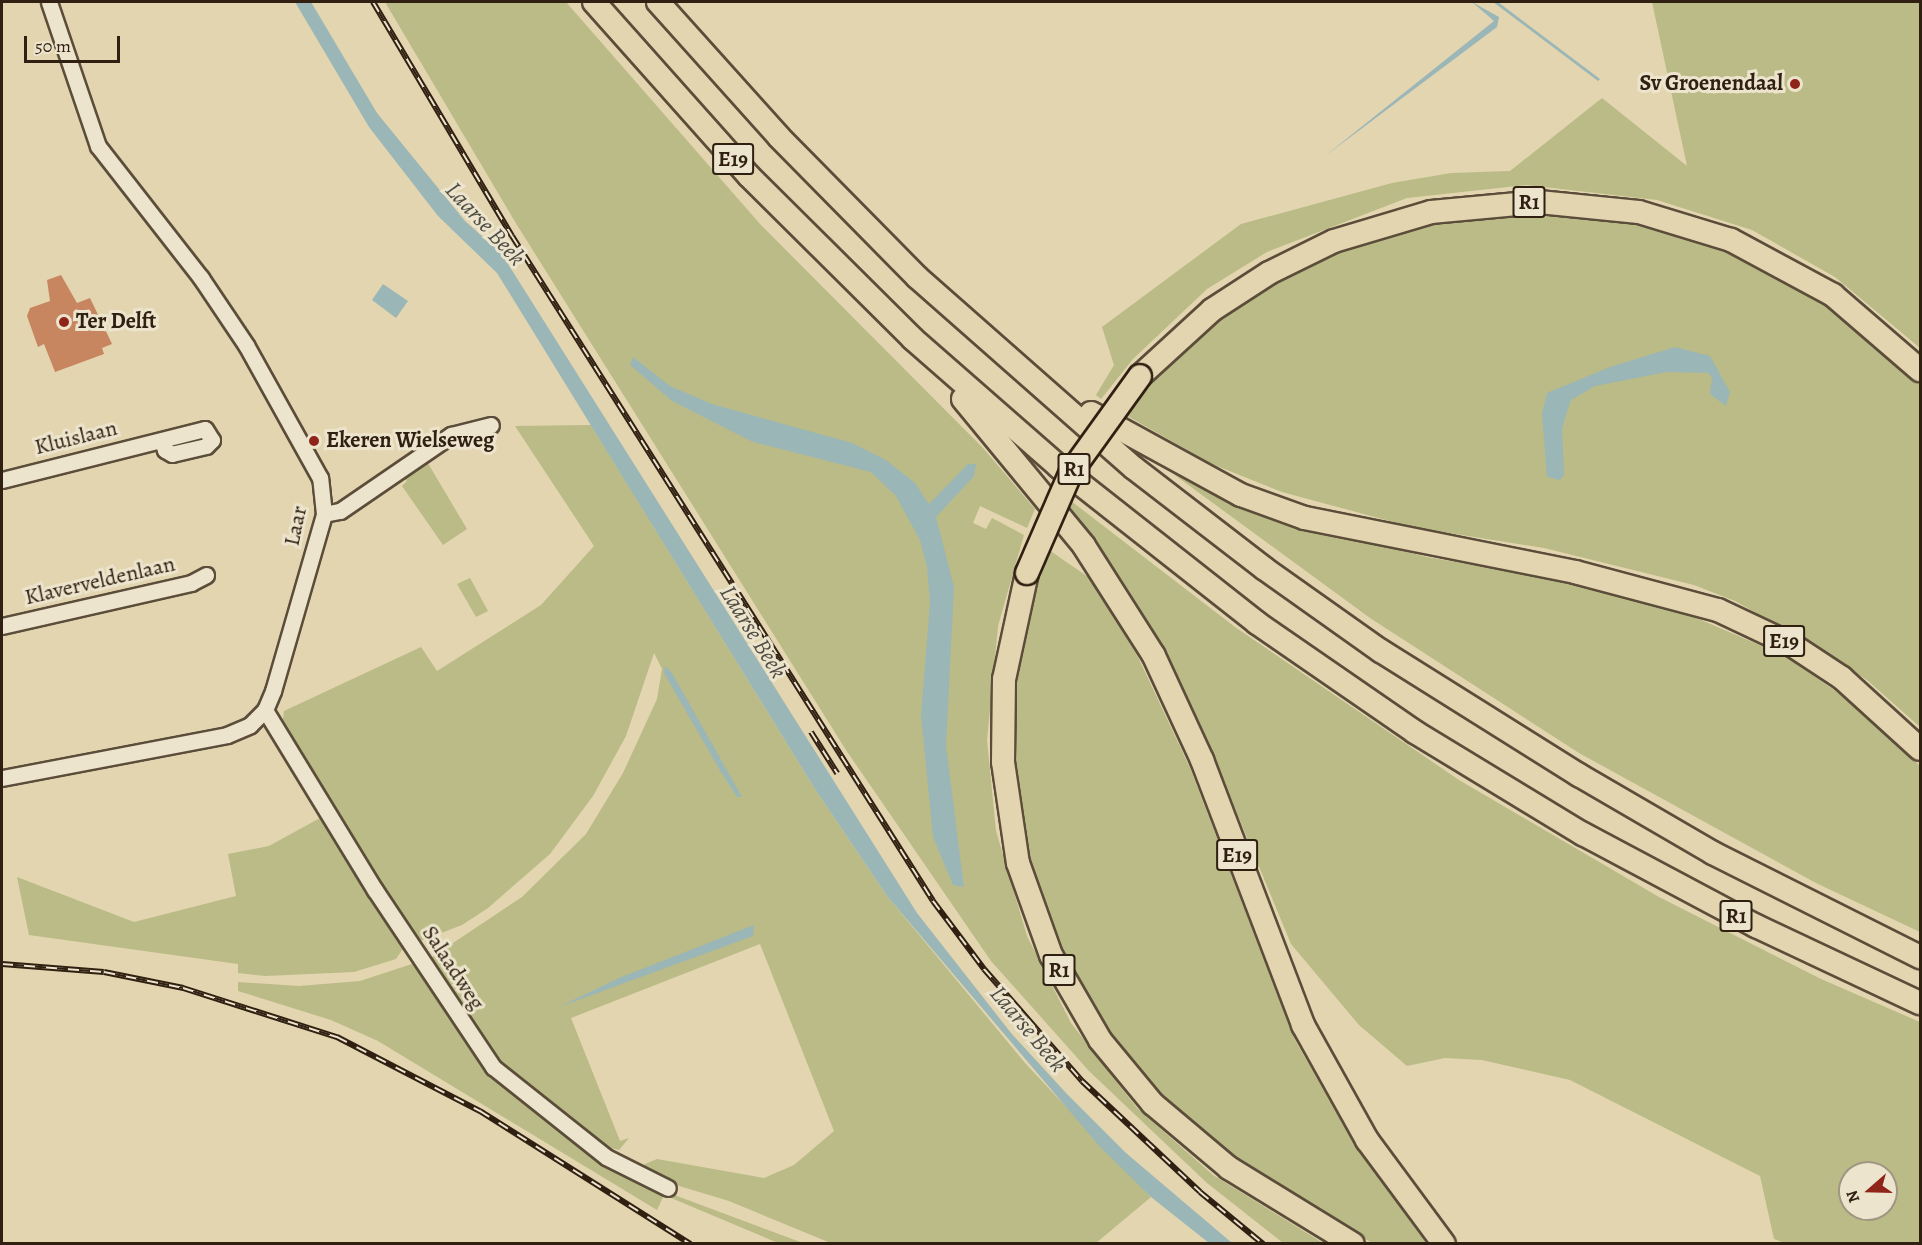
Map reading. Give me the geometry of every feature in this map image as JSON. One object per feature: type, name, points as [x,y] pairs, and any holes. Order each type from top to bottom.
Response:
[{"type":"highway","name":"E19","points":[[594,2],[749,176],[913,339],[1083,488],[1257,623],[1415,732],[1557,819]]},
{"type":"highway","name":"E19","points":[[658,2],[853,214],[1026,376],[1134,468],[1324,612],[1579,775]]},
{"type":"highway","name":"R1","points":[[1353,1244],[1229,1168],[1153,1104],[1100,1040],[1051,955],[1018,863],[1003,762],[1004,679],[1028,573],[1071,472],[1140,376],[1212,310],[1269,273],[1334,241],[1431,212],[1539,202],[1639,212],[1741,244],[1813,281],[1855,310],[1920,370]]},
{"type":"highway","name":"E19","points":[[913,339],[1084,546],[1130,615],[1202,759],[1278,968],[1325,1069],[1390,1174],[1444,1244]]},
{"type":"highway","name":"E19","points":[[1026,376],[1241,495],[1305,518],[1575,572],[1718,610],[1792,645],[1842,678],[1920,749]]},
{"type":"highway","name":"R1","points":[[1579,775],[1734,864],[1920,957]]},
{"type":"highway","name":"R1","points":[[1557,819],[1712,904],[1920,1003]]},
{"type":"street","name":"Laar","points":[[49,2],[98,146],[201,278],[246,345],[320,478],[324,514],[265,710]]},
{"type":"street","points":[[324,514],[340,512],[451,435],[492,425]]},
{"type":"street","name":"Kluislaan","points":[[2,480],[162,440]]},
{"type":"street","name":"Klaverveldenlaan","points":[[2,626],[191,583],[206,574]]},
{"type":"street","points":[[2,778],[227,735],[250,725],[265,710]]},
{"type":"street","name":"Salaadweg","points":[[265,710],[375,890],[493,1067],[606,1157],[668,1188]]},
{"type":"green space","points":[[385,2],[566,2],[760,224],[983,448],[1035,509],[1027,528],[980,506],[973,523],[986,529],[992,518],[1024,535],[998,626],[987,740],[996,831],[1027,936],[1071,1023],[1137,1108],[1213,1175],[1323,1243],[1283,1243],[1207,1183],[1089,1071],[991,961],[846,750],[517,225]]},
{"type":"green space","name":"Sv Groenendaal","points":[[1652,2],[1920,2],[1920,348],[1835,277],[1752,230],[1657,200],[1526,185],[1407,198],[1267,252],[1207,289],[1133,359],[1101,399],[1096,395],[1114,365],[1102,327],[1241,224],[1392,183],[1451,173],[1510,171],[1602,98],[1687,166]]},
{"type":"green space","points":[[1525,209],[1662,226],[1723,246],[1851,317],[1898,356],[1920,384],[1920,727],[1867,680],[1810,643],[1735,601],[1694,585],[1544,548],[1412,527],[1282,492],[1212,464],[1124,414],[1183,345],[1249,295],[1367,239],[1461,217]]},
{"type":"green space","points":[[591,425],[815,789],[887,896],[1025,1063],[1151,1197],[1096,1243],[833,1244],[729,1201],[666,1182],[638,1167],[657,1159],[764,1178],[794,1165],[834,1131],[760,944],[571,1018],[620,1141],[629,1138],[619,1150],[598,1145],[508,1077],[429,959],[522,897],[586,834],[623,773],[657,699],[662,669],[654,653],[626,736],[593,796],[550,854],[488,908],[462,925],[418,942],[365,862],[283,720],[284,711],[421,647],[437,671],[541,605],[594,546],[515,426]]},
{"type":"green space","points":[[426,460],[467,529],[443,545],[402,486],[407,481],[398,473]]},
{"type":"green space","points":[[1172,473],[1233,500],[1348,537],[1427,557],[1606,588],[1673,608],[1785,656],[1867,713],[1920,766],[1920,932],[1816,883],[1579,753],[1370,618]]},
{"type":"green space","points":[[1071,501],[1235,627],[1459,780],[1659,897],[1821,979],[1920,1022],[1920,1243],[1788,1244],[1774,1239],[1760,1176],[1570,1080],[1482,1060],[1445,1058],[1407,1066],[1359,1025],[1291,944],[1200,724],[1122,581],[1067,509]]},
{"type":"green space","points":[[1049,550],[1091,579],[1138,657],[1190,768],[1295,1040],[1354,1144],[1426,1243],[1372,1243],[1237,1161],[1148,1082],[1110,1035],[1065,960],[1032,871],[1014,763],[1016,667],[1036,578],[1040,578]]},
{"type":"green space","points":[[470,578],[488,611],[476,617],[457,584]]},
{"type":"green space","points":[[320,818],[404,947],[396,959],[354,972],[265,976],[238,973],[238,964],[29,935],[17,877],[134,922],[236,896],[228,854],[269,846]]},
{"type":"green space","points":[[415,963],[478,1057],[653,1187],[803,1243],[778,1243],[664,1195],[657,1210],[378,1041],[331,1020],[238,991],[238,982],[299,986],[360,981]]},
{"type":"water","points":[[295,2],[311,2],[377,113],[465,221],[501,253],[917,913],[1011,1033],[1067,1094],[1126,1153],[1232,1243],[1209,1243],[1151,1197],[1101,1148],[887,896],[815,789],[497,273],[438,216],[369,127]]},
{"type":"water","points":[[1472,2],[1499,17],[1497,27],[1325,156],[1494,21]]},
{"type":"water","points":[[1493,2],[1498,2],[1600,79],[1598,81]]},
{"type":"water","points":[[383,284],[408,301],[396,318],[372,300]]},
{"type":"water","points":[[1675,347],[1710,356],[1730,392],[1726,406],[1710,394],[1712,377],[1708,373],[1667,372],[1595,386],[1571,400],[1562,429],[1564,475],[1560,480],[1547,477],[1542,413],[1547,393],[1610,367]]},
{"type":"water","points":[[633,357],[670,386],[712,404],[852,443],[886,460],[915,483],[929,504],[968,464],[976,464],[974,476],[936,517],[954,587],[946,746],[964,887],[953,885],[933,837],[921,715],[930,603],[927,567],[920,540],[896,496],[871,472],[753,442],[672,401],[630,365]]},
{"type":"water","points":[[665,666],[672,673],[742,797],[737,797],[721,772],[664,673]]},
{"type":"water","points":[[754,925],[753,936],[559,1007],[619,978]]},
{"type":"building","name":"Ter Delft","points":[[61,275],[77,303],[90,298],[112,344],[102,348],[104,354],[55,372],[44,344],[38,347],[27,316],[30,308],[50,301],[47,280]]},
{"type":"railway","points":[[373,2],[512,236],[933,901],[984,969],[1082,1081],[1200,1192],[1263,1244]]},
{"type":"railway","points":[[811,732],[837,773]]},
{"type":"railway","points":[[2,964],[104,972],[183,988],[337,1037],[480,1111],[690,1244]]},
{"type":"place","name":"Sv Groenendaal","points":[[1795,84]]},
{"type":"place","name":"Ter Delft","points":[[64,322]]},
{"type":"place","name":"Ekeren Wielseweg","points":[[314,441]]},
{"type":"water label","name":"Laarse Beek","points":[[485,224]]},
{"type":"water label","name":"Laarse Beek","points":[[753,632]]},
{"type":"water label","name":"Laarse Beek","points":[[1028,1029]]}]
